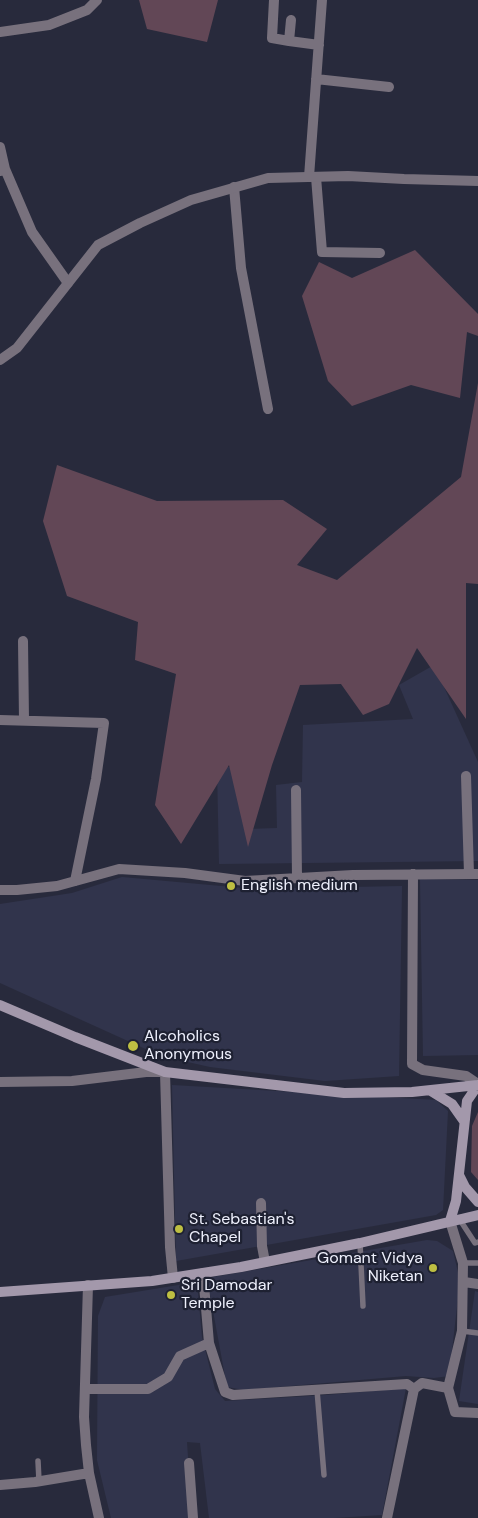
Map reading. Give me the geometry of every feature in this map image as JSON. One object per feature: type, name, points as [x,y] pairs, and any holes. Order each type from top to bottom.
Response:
[{"type":"main road","points":[[0,1005],[75,1038],[164,1072],[344,1093],[431,1091],[478,1085]]},
{"type":"main road","points":[[455,1220],[458,1175],[467,1101],[478,1085]]},
{"type":"main road","points":[[431,1091],[452,1104],[464,1121]]},
{"type":"main road","points":[[458,1175],[465,1187],[478,1202]]},
{"type":"main road","points":[[0,1292],[173,1278],[360,1243],[478,1215]]},
{"type":"street","points":[[0,32],[49,25],[87,10],[97,0]]},
{"type":"street","points":[[274,0],[272,38],[318,45]]},
{"type":"street","points":[[322,0],[316,80],[313,177],[322,252],[380,254]]},
{"type":"street","points":[[290,41],[291,20]]},
{"type":"street","points":[[316,80],[389,87]]},
{"type":"street","points":[[0,147],[2,170],[32,232],[68,283]]},
{"type":"street","points":[[0,360],[17,348],[98,245],[140,223],[191,200],[268,178],[348,176],[404,180],[478,181]]},
{"type":"street","points":[[234,188],[241,268],[268,409]]},
{"type":"street","points":[[23,641],[24,720]]},
{"type":"street","points":[[0,720],[104,723],[96,778],[75,881]]},
{"type":"street","points":[[0,890],[57,886],[119,869],[245,881],[353,875],[474,874],[466,776]]},
{"type":"street","points":[[296,790],[297,878]]},
{"type":"street","points":[[413,874],[412,1064],[423,1070],[466,1076],[478,1085]]},
{"type":"street","points":[[0,1082],[72,1081],[146,1072],[164,1072],[170,1247],[173,1278]]},
{"type":"street","points":[[260,1203],[262,1246],[265,1262]]},
{"type":"street","points":[[455,1220],[463,1263],[462,1331],[448,1388],[454,1412],[478,1413]]},
{"type":"street","points":[[204,1273],[209,1343],[225,1392],[233,1395],[407,1384],[414,1389]]},
{"type":"street","points":[[464,1282],[478,1284]]},
{"type":"street","points":[[88,1285],[85,1426],[89,1473],[99,1518]]},
{"type":"street","points":[[85,1389],[148,1389],[168,1377],[180,1356],[209,1343]]},
{"type":"street","points":[[387,1518],[414,1389],[422,1383],[448,1388]]},
{"type":"street","points":[[189,1463],[193,1518]]},
{"type":"street","points":[[0,1485],[89,1473]]},
{"type":"lane","points":[[455,1220],[475,1243],[478,1242]]},
{"type":"lane","points":[[360,1243],[363,1306]]},
{"type":"lane","points":[[463,1263],[478,1263]]},
{"type":"lane","points":[[462,1331],[478,1333]]},
{"type":"lane","points":[[317,1390],[324,1475]]},
{"type":"lane","points":[[38,1461],[39,1481]]},
{"type":"shaded area","points":[[139,0],[218,0],[207,42],[147,29]]},
{"type":"shaded area","points":[[415,250],[478,314],[478,336],[467,332],[460,398],[411,385],[352,406],[328,381],[302,296],[319,262],[352,278]]},
{"type":"shaded area","points":[[478,383],[478,584],[466,583],[466,719],[417,648],[389,704],[363,715],[341,684],[300,685],[272,765],[248,847],[229,765],[181,844],[155,805],[176,674],[135,660],[138,622],[67,596],[43,521],[57,465],[157,501],[283,500],[327,529],[297,565],[337,580],[461,477]]},
{"type":"shaded area","points":[[434,665],[478,762],[478,861],[219,864],[217,767],[246,767],[248,829],[277,828],[276,785],[302,782],[303,725],[413,719],[399,685]]},
{"type":"shaded area","points":[[122,877],[254,889],[402,886],[399,1076],[325,1081],[210,1067],[161,1056],[0,983],[0,904],[72,893]]},
{"type":"shaded area","points":[[420,879],[478,880],[478,1055],[423,1056]]},
{"type":"shaded area","points":[[172,1085],[436,1100],[448,1111],[443,1210],[436,1215],[176,1261]]},
{"type":"shaded area","points":[[478,1112],[478,1180],[471,1172],[472,1126]]},
{"type":"shaded area","points":[[427,1240],[437,1241],[453,1251],[460,1281],[449,1376],[434,1378],[406,1376],[244,1390],[227,1387],[207,1278]]},
{"type":"shaded area","points":[[197,1282],[202,1337],[215,1389],[225,1401],[406,1388],[382,1515],[334,1518],[209,1518],[200,1443],[187,1442],[192,1518],[111,1518],[97,1460],[98,1316],[105,1297]]},
{"type":"shaded area","points":[[475,1291],[478,1292],[478,1404],[459,1401]]},
{"type":"place","name":"English medium","points":[[231,886]]},
{"type":"place","name":"Alcoholics Anonymous","points":[[133,1046]]},
{"type":"place","name":"St. Sebastian's Chapel","points":[[179,1229]]},
{"type":"place","name":"Gomant Vidya Niketan","points":[[433,1268]]},
{"type":"place","name":"Sri Damodar Temple","points":[[171,1295]]}]
